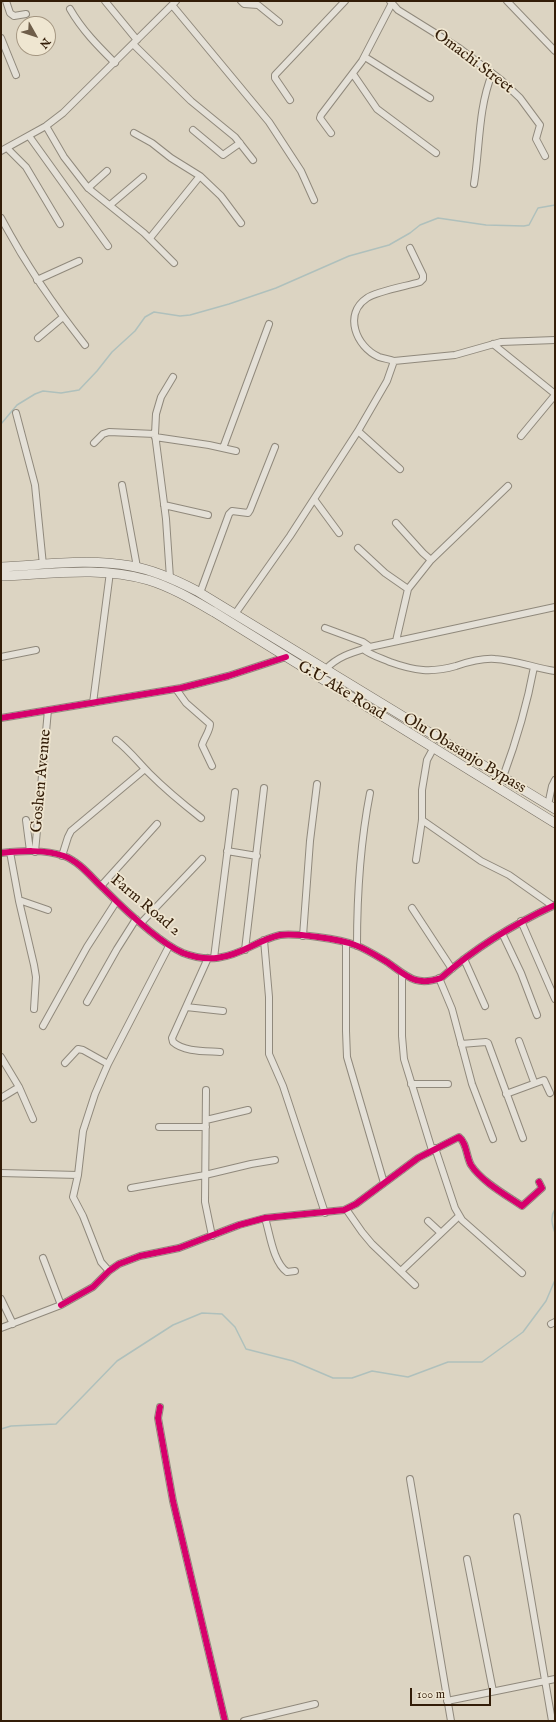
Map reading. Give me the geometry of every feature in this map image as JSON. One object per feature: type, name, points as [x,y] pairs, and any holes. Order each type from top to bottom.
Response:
[{"type":"main road","name":"Olu Obasanjo Bypass","points":[[1,567],[94,562],[137,567],[170,578],[200,593],[235,614],[551,807]]},
{"type":"main road","name":"G.U Ake Road","points":[[1,576],[92,571],[110,572],[149,580],[170,588],[192,599],[555,823]]},
{"type":"street","points":[[6,1],[10,13],[14,16],[26,14]]},
{"type":"street","points":[[104,1],[135,42],[191,101],[240,143],[253,160]]},
{"type":"street","points":[[240,1],[244,4],[258,6],[279,22]]},
{"type":"street","points":[[290,100],[275,78],[275,75],[345,1]]},
{"type":"street","points":[[507,1],[555,51]]},
{"type":"street","points":[[331,133],[320,118],[321,115],[365,57],[391,2]]},
{"type":"street","name":"Omachi Street","points":[[391,2],[398,10],[459,48],[501,80],[516,94],[537,119],[540,125],[536,140],[545,156]]},
{"type":"street","points":[[1,151],[46,126],[63,113],[174,3],[269,122],[301,171],[314,200]]},
{"type":"street","points":[[70,9],[86,32],[115,62]]},
{"type":"street","points":[[1,38],[16,75]]},
{"type":"street","points":[[365,57],[430,98]]},
{"type":"street","points":[[352,74],[377,109],[436,153]]},
{"type":"street","points":[[474,184],[480,125],[487,87],[492,74]]},
{"type":"street","points":[[46,126],[64,157],[88,188],[150,238],[174,263]]},
{"type":"street","points":[[193,130],[223,155],[240,143]]},
{"type":"street","points":[[134,133],[152,143],[171,158],[200,176],[222,196],[241,223]]},
{"type":"street","points":[[29,136],[108,246]]},
{"type":"street","points":[[7,148],[26,167],[60,224]]},
{"type":"street","points":[[88,188],[107,171]]},
{"type":"street","points":[[150,238],[200,176]]},
{"type":"street","points":[[110,205],[143,177]]},
{"type":"street","points":[[1,218],[37,280],[85,345]]},
{"type":"street","points":[[410,248],[424,279],[420,282],[369,296],[359,304],[355,313],[355,328],[360,343],[379,357],[394,361],[455,355],[493,344],[528,340],[555,340]]},
{"type":"street","points":[[37,280],[80,261]]},
{"type":"street","points":[[38,338],[63,317]]},
{"type":"street","points":[[223,448],[269,324]]},
{"type":"street","points":[[493,344],[555,395],[521,436]]},
{"type":"street","points":[[235,614],[314,499],[358,431],[387,381],[394,361]]},
{"type":"street","points":[[170,578],[164,505],[155,436],[156,414],[161,397],[173,377]]},
{"type":"street","points":[[16,413],[35,484],[43,565]]},
{"type":"street","points":[[358,431],[400,469]]},
{"type":"street","points":[[94,443],[103,434],[108,432],[155,436],[236,451]]},
{"type":"street","points":[[200,593],[229,514],[232,511],[248,513],[275,447]]},
{"type":"street","points":[[122,485],[137,567]]},
{"type":"street","points":[[396,641],[408,589],[431,560],[508,486]]},
{"type":"street","points":[[314,499],[339,534]]},
{"type":"street","points":[[164,505],[208,516]]},
{"type":"street","points":[[396,523],[431,560]]},
{"type":"street","points":[[358,548],[385,573],[408,589]]},
{"type":"street","points":[[93,703],[110,572]]},
{"type":"street","points":[[326,669],[338,659],[370,647],[555,607]]},
{"type":"street","points":[[326,628],[363,642],[370,647]]},
{"type":"street","points":[[363,649],[369,653],[410,669],[421,671],[433,671],[476,660],[494,659],[555,671]]},
{"type":"street","points":[[1,657],[36,650]]},
{"type":"street","points":[[1,718],[176,689],[228,676],[286,657]]},
{"type":"street","points":[[503,777],[513,752],[529,698],[534,667]]},
{"type":"street","points":[[176,689],[186,703],[210,724],[210,728],[202,745],[212,766]]},
{"type":"street","name":"Goshen Avenue","points":[[32,852],[48,710]]},
{"type":"street","points":[[116,740],[125,747],[179,802],[201,818]]},
{"type":"street","points":[[416,860],[422,820],[422,790],[427,760],[434,747]]},
{"type":"street","points":[[62,856],[71,831],[145,769]]},
{"type":"street","points":[[551,807],[552,786],[555,780]]},
{"type":"street","points":[[302,936],[310,841],[317,784]]},
{"type":"street","points":[[245,950],[264,788]]},
{"type":"street","points":[[220,1052],[190,1049],[176,1045],[172,1042],[172,1038],[211,958],[235,792]]},
{"type":"street","points":[[357,946],[359,864],[370,793]]},
{"type":"street","points":[[26,820],[32,852]]},
{"type":"street","points":[[422,820],[481,861],[510,875],[554,905]]},
{"type":"street","points":[[101,886],[157,824]]},
{"type":"street","points":[[227,851],[257,856]]},
{"type":"street","points":[[10,852],[36,977],[34,1009]]},
{"type":"street","name":"Farm Road 2","points":[[1,853],[32,852],[62,856],[79,864],[116,902],[169,946],[199,958],[224,958],[245,950],[264,940],[280,935],[302,936],[357,946],[387,962],[410,979],[422,981],[440,978],[464,959],[502,933],[521,921],[554,905]]},
{"type":"street","points":[[141,923],[202,859]]},
{"type":"street","points":[[19,900],[48,910]]},
{"type":"street","points":[[43,1026],[87,947],[116,902]]},
{"type":"street","points":[[412,908],[452,969]]},
{"type":"street","points":[[87,1002],[136,918]]},
{"type":"street","points":[[521,921],[555,999]]},
{"type":"street","points":[[502,933],[521,973],[537,1015]]},
{"type":"street","points":[[264,940],[269,998],[269,1054],[285,1093],[325,1212]]},
{"type":"street","points":[[346,943],[347,1057],[384,1183]]},
{"type":"street","points":[[109,1271],[101,1262],[83,1216],[73,1197],[78,1175],[83,1130],[95,1094],[108,1064],[169,946]]},
{"type":"street","points":[[464,959],[485,1006]]},
{"type":"street","points":[[402,974],[402,1036],[404,1059],[411,1084],[459,1216],[470,1228],[522,1273]]},
{"type":"street","points":[[440,978],[452,1009],[472,1084],[493,1139]]},
{"type":"street","points":[[186,1007],[223,1011]]},
{"type":"street","points":[[519,1041],[534,1082]]},
{"type":"street","points":[[461,1044],[488,1042],[523,1138]]},
{"type":"street","points":[[65,1062],[78,1049],[83,1050],[108,1064]]},
{"type":"street","points":[[1,1057],[19,1087],[32,1119]]},
{"type":"street","points":[[506,1094],[534,1082],[544,1080],[550,1093]]},
{"type":"street","points":[[411,1084],[448,1084]]},
{"type":"street","points":[[1,1098],[19,1087]]},
{"type":"street","points":[[206,1090],[205,1202],[212,1236]]},
{"type":"street","points":[[206,1120],[248,1110]]},
{"type":"street","points":[[159,1127],[206,1127]]},
{"type":"street","points":[[1,1328],[61,1305],[93,1287],[109,1271],[119,1264],[140,1256],[179,1248],[239,1225],[264,1218],[346,1209],[356,1204],[418,1158],[459,1137],[462,1139],[471,1164],[492,1185],[522,1206],[542,1188],[539,1182]]},
{"type":"street","points":[[131,1188],[196,1176],[206,1176],[251,1164],[275,1160]]},
{"type":"street","points":[[1,1173],[78,1175]]},
{"type":"street","points":[[346,1209],[362,1232],[416,1286]]},
{"type":"street","points":[[401,1271],[459,1216]]},
{"type":"street","points":[[264,1218],[281,1268],[287,1272],[295,1271]]},
{"type":"street","points":[[428,1221],[440,1233]]},
{"type":"street","points":[[43,1258],[61,1305]]},
{"type":"street","points":[[1,1299],[14,1324]]},
{"type":"street","points":[[160,1407],[158,1418],[173,1501],[225,1721]]},
{"type":"street","points":[[410,1478],[451,1721]]},
{"type":"street","points":[[517,1517],[552,1721]]},
{"type":"street","points":[[467,1559],[493,1691]]},
{"type":"street","points":[[447,1700],[555,1679]]},
{"type":"street","points":[[244,1721],[315,1704]]},
{"type":"waterway","points":[[1,424],[17,405],[35,394],[43,391],[61,393],[79,390],[112,352],[135,331],[145,317],[154,312],[180,316],[190,315],[229,304],[276,288],[349,256],[389,245],[410,233],[420,225],[438,218],[486,225],[524,226],[529,225],[538,208],[555,205]]},
{"type":"waterway","points":[[555,1209],[552,1215],[555,1233]]},
{"type":"waterway","points":[[1,1429],[11,1426],[56,1424],[117,1361],[173,1325],[202,1313],[222,1314],[235,1327],[246,1349],[293,1361],[333,1378],[352,1378],[372,1371],[408,1377],[448,1362],[482,1362],[523,1332],[546,1301],[555,1280]]},
{"type":"cycle path","points":[[1,718],[181,688],[228,676],[286,657]]},
{"type":"cycle path","points":[[1,853],[41,851],[64,856],[70,859],[85,870],[120,905],[152,933],[173,948],[192,956],[201,958],[218,958],[235,954],[280,935],[307,936],[355,945],[379,957],[406,976],[418,981],[441,978],[495,937],[555,905]]},
{"type":"cycle path","points":[[61,1305],[93,1287],[109,1271],[119,1264],[140,1256],[179,1248],[239,1225],[265,1218],[344,1210],[356,1204],[418,1158],[459,1137],[464,1143],[469,1161],[475,1171],[494,1187],[522,1206],[542,1188],[539,1182]]},
{"type":"cycle path","points":[[160,1407],[158,1418],[173,1501],[225,1721]]}]
